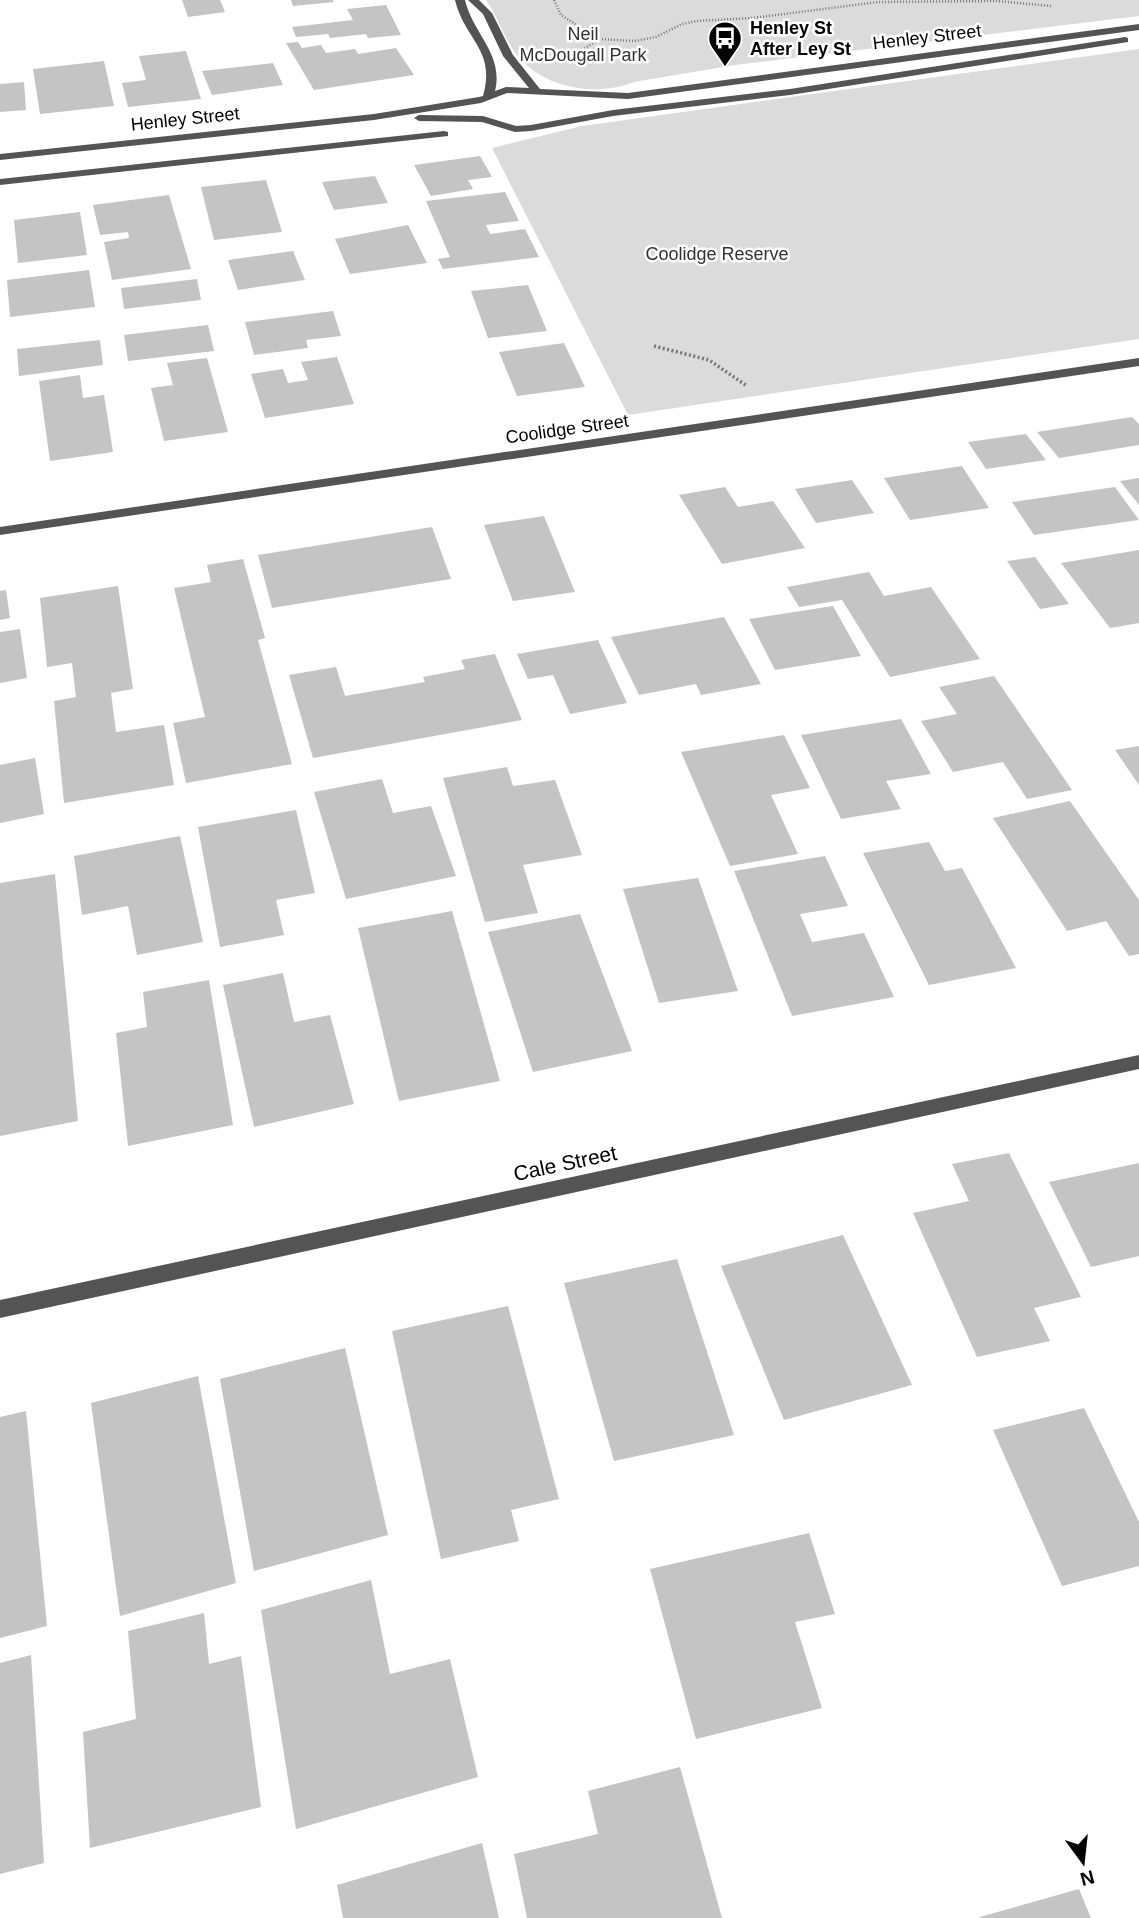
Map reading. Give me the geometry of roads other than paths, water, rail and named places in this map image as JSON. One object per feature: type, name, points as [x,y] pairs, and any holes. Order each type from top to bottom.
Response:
[{"type":"street","points":[[460,0],[463,17],[492,61],[493,82],[476,110],[482,119]]},
{"type":"street","points":[[474,0],[487,13],[508,56],[536,90]]},
{"type":"street","name":"Henley Street","points":[[0,157],[374,117],[484,98],[506,90],[628,96],[742,78],[1139,27]]},
{"type":"street","name":"Henley Street","points":[[374,117],[482,119],[515,129],[790,92],[1139,38]]},
{"type":"street","points":[[553,94],[562,99],[567,109],[564,116],[555,122]]},
{"type":"street","points":[[0,182],[444,134]]},
{"type":"street","points":[[120,143],[124,167]]},
{"type":"street","name":"Coolidge Street","points":[[0,531],[1139,362]]},
{"type":"street","name":"Cale Street","points":[[0,1309],[1139,1062]]},
{"type":"place","name":"Henley St After Ley St","points":[[725,68]]},
{"type":"park label","name":"Neil McDougall Park","points":[[583,44]]},
{"type":"park label","name":"Coolidge Reserve","points":[[717,254]]}]
